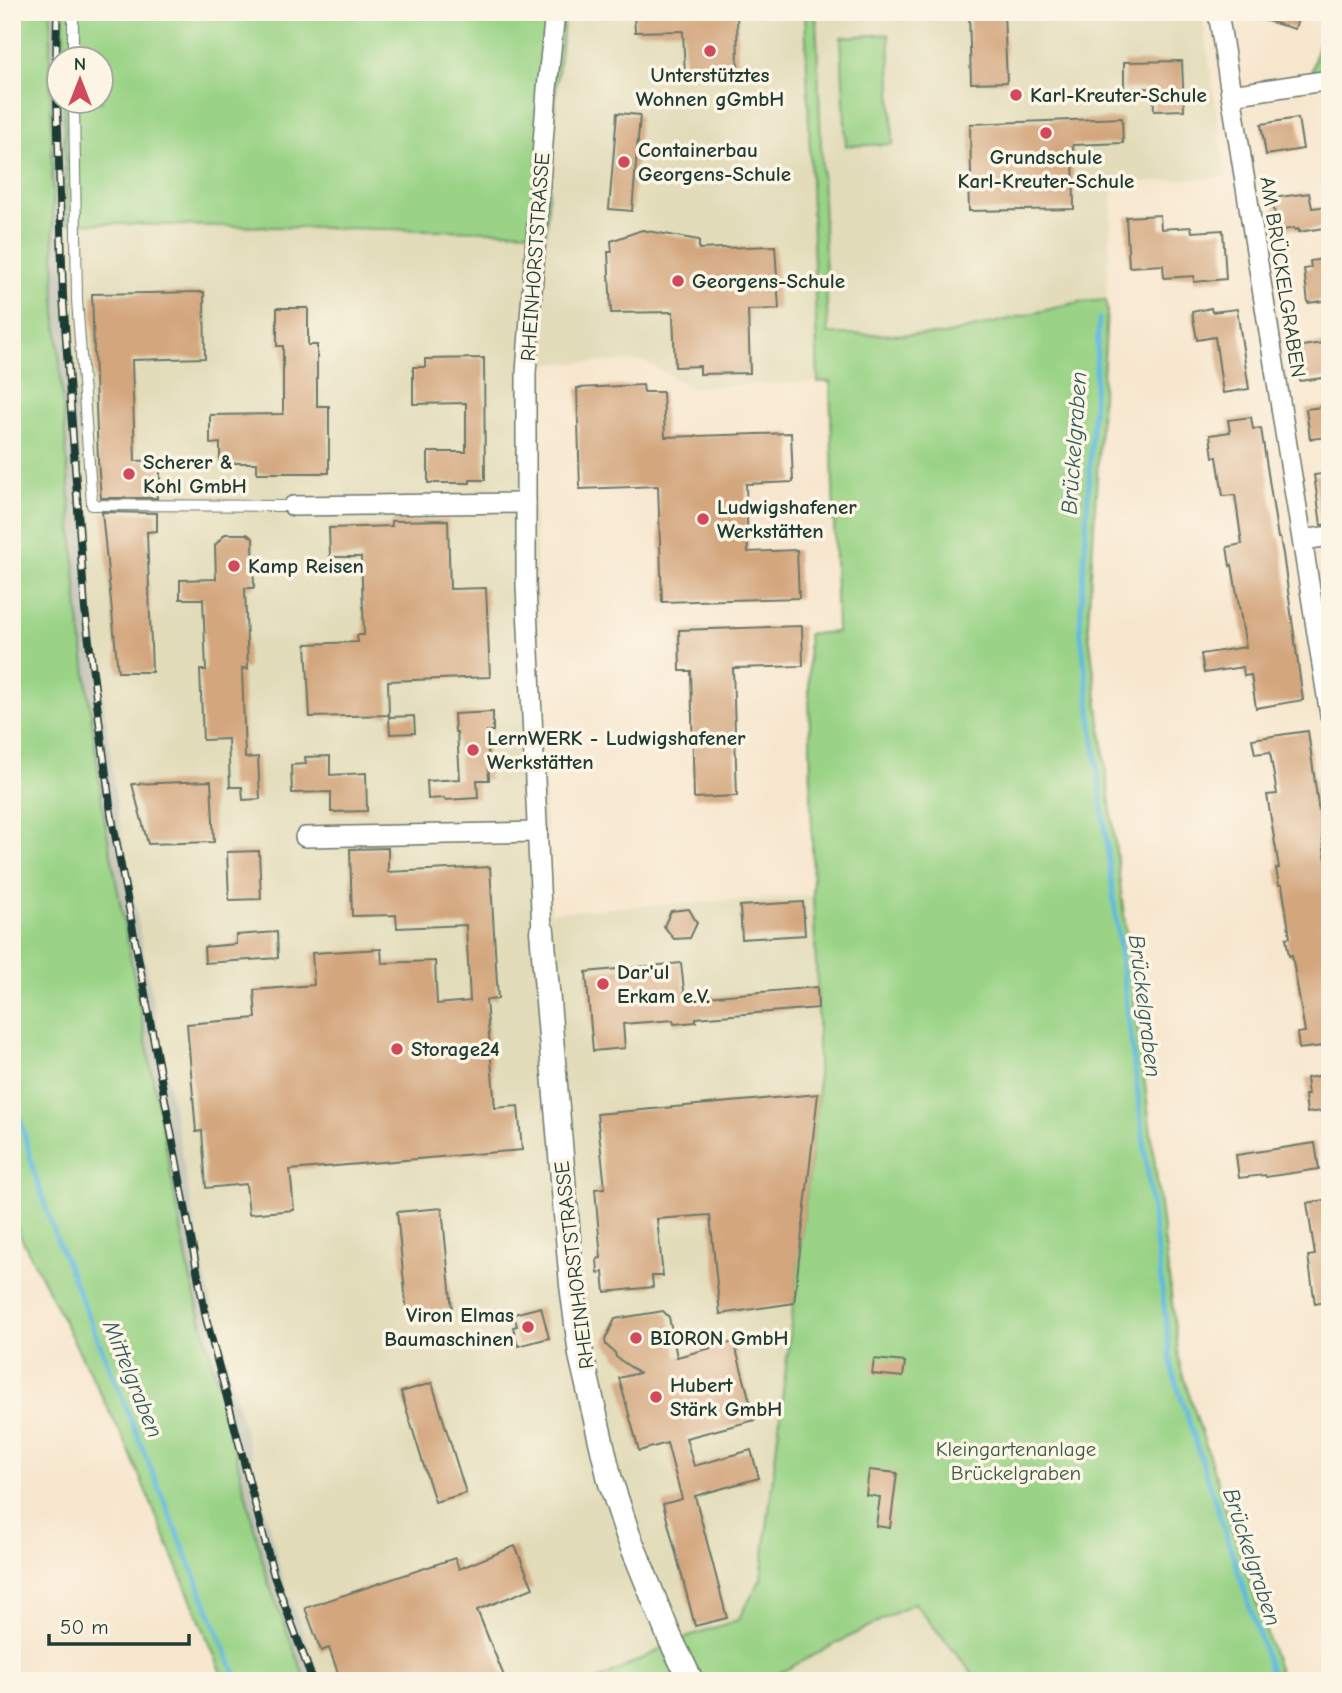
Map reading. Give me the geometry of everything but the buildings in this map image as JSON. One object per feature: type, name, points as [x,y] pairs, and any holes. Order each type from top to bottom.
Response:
[{"type":"street","name":"RHEINHORSTSTRASSE","points":[[555,12],[528,340],[526,586],[542,931],[572,1286],[581,1355],[610,1480],[628,1535],[669,1636],[691,1681]]},
{"type":"street","name":"AM BRÜCKELGRABEN","points":[[1218,12],[1330,715]]},
{"type":"street","points":[[1231,94],[1330,80]]},
{"type":"street","points":[[293,506],[526,503]]},
{"type":"street","points":[[1303,540],[1330,536]]},
{"type":"street","points":[[305,838],[538,832]]},
{"type":"lane","points":[[73,12],[73,46]]},
{"type":"lane","points":[[74,116],[77,300],[92,505],[293,506]]},
{"type":"shaded area","points":[[51,12],[64,12],[63,46],[50,46]]},
{"type":"shaded area","points":[[565,12],[805,12],[818,382],[690,387],[644,361],[535,364],[539,682],[551,912],[813,895],[818,1008],[818,1094],[761,1579],[738,1620],[689,1636],[596,1681],[321,1681],[282,1576],[204,1272],[118,815],[92,609],[69,296],[67,223],[546,232],[556,90]]},
{"type":"shaded area","name":"Karl-Kreuter-Schule","points":[[816,12],[1202,12],[1226,177],[1113,184],[1106,300],[1079,302],[944,335],[828,334]]},
{"type":"shaded area","points":[[51,116],[64,116],[69,296],[92,609],[118,815],[204,1272],[282,1576],[321,1681],[306,1681],[268,1581],[190,1276],[104,817],[78,610],[55,297]]},
{"type":"shaded area","points":[[915,1603],[979,1681],[764,1681]]},
{"type":"green space","points":[[12,12],[51,12],[50,46],[46,46],[46,116],[51,116],[55,297],[78,610],[104,817],[190,1276],[268,1581],[306,1681],[225,1681],[127,1446],[21,1237],[12,1208]]},
{"type":"green space","points":[[64,12],[565,12],[556,90],[546,232],[67,223],[64,116],[116,116],[116,46],[63,46]]},
{"type":"green space","name":"Kleingartenanlage Brückelgraben","points":[[805,12],[816,12],[828,334],[944,335],[1079,302],[1106,300],[1088,625],[1180,1366],[1282,1681],[979,1681],[914,1603],[764,1681],[711,1681],[708,1677],[699,1681],[596,1681],[689,1636],[738,1620],[761,1579],[818,1094],[808,634],[837,632],[830,382],[818,382]]},
{"type":"green space","points":[[1326,12],[1330,12],[1330,71],[1311,74]]},
{"type":"green space","points":[[889,34],[893,144],[846,146],[841,37]]},
{"type":"waterway","name":"Brückelgraben","points":[[1099,319],[1080,627],[1172,1370],[1274,1681]]},
{"type":"waterway","name":"Mittelgraben","points":[[12,1085],[34,1172],[56,1237],[238,1681]]},
{"type":"railway","points":[[57,12],[56,68],[63,296],[85,610],[111,813],[206,1318],[274,1576],[313,1681]]},
{"type":"place","name":"Unterstütztes Wohnen gGmbH","points":[[710,51]]},
{"type":"place","name":"Karl-Kreuter-Schule","points":[[1016,95]]},
{"type":"place","name":"Grundschule Karl-Kreuter-Schule","points":[[1046,133]]},
{"type":"place","name":"Containerbau Georgens-Schule","points":[[624,162]]},
{"type":"place","name":"Georgens-Schule","points":[[678,281]]},
{"type":"place","name":"Scherer & Kohl GmbH","points":[[129,474]]},
{"type":"place","name":"Ludwigshafener Werkstätten","points":[[703,519]]},
{"type":"place","name":"Kamp Reisen","points":[[234,566]]},
{"type":"place","name":"LernWERK - Ludwigshafener Werkstätten","points":[[473,750]]},
{"type":"place","name":"Dar'ul Erkam e.V.","points":[[603,984]]},
{"type":"place","name":"Storage24","points":[[397,1049]]},
{"type":"place","name":"Viron Elmas Baumaschinen","points":[[528,1327]]},
{"type":"place","name":"BIORON GmbH","points":[[636,1338]]},
{"type":"place","name":"Hubert Stärk GmbH","points":[[656,1397]]}]
